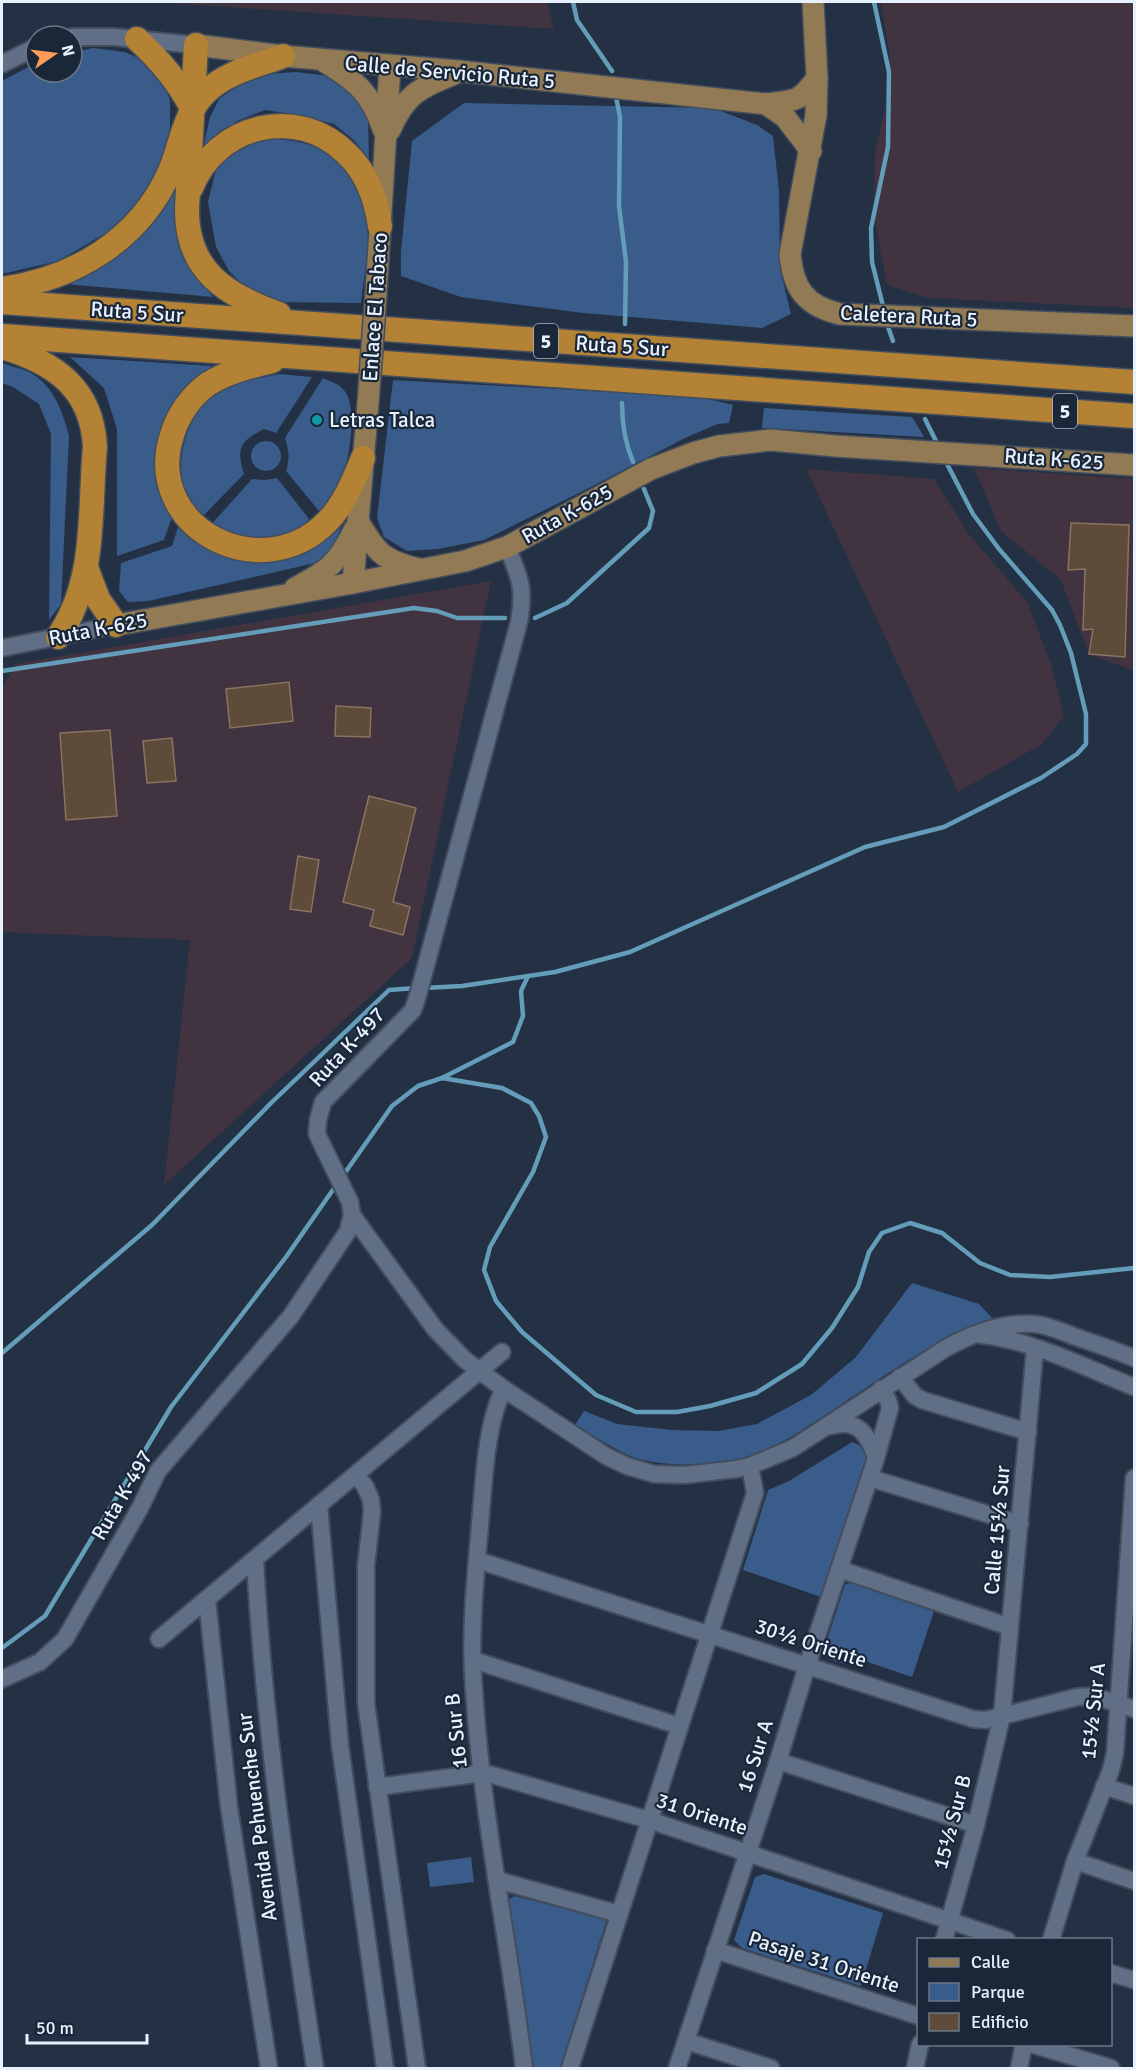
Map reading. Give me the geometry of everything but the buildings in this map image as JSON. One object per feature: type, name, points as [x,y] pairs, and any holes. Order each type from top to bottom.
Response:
[{"type":"highway","points":[[138,39],[179,83],[192,108]]},
{"type":"highway","points":[[196,45],[187,218],[192,245],[203,268],[228,291],[247,302],[278,314],[316,324]]},
{"type":"highway","points":[[2,289],[59,276],[90,261],[121,238],[145,213],[162,187],[192,108],[217,82],[234,73],[283,57]]},
{"type":"highway","points":[[188,199],[202,166],[210,156],[230,140],[247,132],[267,127],[297,128],[310,131],[335,143],[354,162],[370,187],[380,226]]},
{"type":"highway","name":"Ruta 5 Sur","points":[[2,302],[1134,382]]},
{"type":"highway","name":"Ruta 5 Sur","points":[[2,336],[1134,416]]},
{"type":"highway","points":[[2,347],[37,359],[65,377],[83,401],[91,420],[95,447],[87,570],[77,603],[58,637]]},
{"type":"highway","points":[[297,356],[254,366],[220,378],[208,384],[188,403],[174,428],[168,453],[169,477],[184,512],[203,531],[228,545],[258,551],[284,548],[306,538],[334,514],[351,486],[363,458]]},
{"type":"highway","points":[[87,570],[98,598],[116,625]]},
{"type":"main road","name":"Caletera Ruta 5","points":[[813,2],[817,78],[816,115],[811,151],[791,245],[791,264],[796,282],[806,298],[820,309],[840,314],[1134,326]]},
{"type":"main road","name":"Calle de Servicio Ruta 5","points":[[196,45],[283,57],[459,71],[766,104],[796,100],[805,95],[817,78]]},
{"type":"main road","points":[[322,60],[352,79],[367,94],[377,112],[386,138]]},
{"type":"main road","name":"Enlace El Tabaco","points":[[353,583],[376,294],[390,66]]},
{"type":"main road","points":[[386,138],[399,109],[411,96],[426,85],[459,71]]},
{"type":"main road","points":[[766,104],[785,117],[811,151]]},
{"type":"main road","name":"Ruta K-625","points":[[116,625],[465,561],[507,547],[651,469],[719,446],[771,440],[1134,465]]},
{"type":"main road","points":[[358,521],[372,545],[384,557],[422,570]]},
{"type":"main road","points":[[279,596],[333,565],[345,548],[358,521]]},
{"type":"street","name":"Calle de Servicio Ruta 5","points":[[84,36],[196,45]]},
{"type":"street","points":[[2,64],[24,53]]},
{"type":"street","name":"Ruta K-497","points":[[2,1679],[40,1662],[64,1639],[140,1508],[158,1471],[291,1316],[348,1232],[351,1209],[317,1134],[318,1120],[323,1102],[413,1010],[418,995],[519,622],[523,600],[521,581],[507,547]]},
{"type":"street","name":"Ruta K-625","points":[[2,648],[116,625]]},
{"type":"street","points":[[351,1209],[435,1329],[465,1360],[504,1389],[606,1456],[627,1466],[654,1474],[685,1475],[750,1466],[793,1448],[881,1389],[971,1334],[1015,1324],[1035,1324],[1134,1358]]},
{"type":"street","points":[[971,1334],[1001,1337],[1035,1348],[1134,1387]]},
{"type":"street","name":"Calle 15½ Sur","points":[[1002,1716],[1035,1348]]},
{"type":"street","points":[[159,1639],[502,1352]]},
{"type":"street","points":[[900,1377],[915,1396],[922,1400],[1028,1432]]},
{"type":"street","name":"16 Sur B","points":[[504,1389],[496,1406],[484,1475],[473,1602],[473,1660],[483,1773],[524,2068]]},
{"type":"street","name":"16 Sur A","points":[[677,2068],[870,1478],[890,1408],[881,1389]]},
{"type":"street","points":[[826,1427],[845,1423],[856,1426],[867,1435],[876,1458]]},
{"type":"street","points":[[570,2068],[755,1493],[750,1466]]},
{"type":"street","points":[[356,1475],[365,1486],[371,1500],[372,1512],[366,1566],[366,1703],[417,2068]]},
{"type":"street","points":[[870,1478],[1020,1524]]},
{"type":"street","name":"15½ Sur A","points":[[1052,1938],[1075,1861],[1115,1753],[1127,1707],[1124,1610],[1134,1478]]},
{"type":"street","points":[[319,1505],[340,1744],[385,2068]]},
{"type":"street","name":"Avenida Pehuenche Sur","points":[[255,1559],[264,1685],[280,1825],[315,2068]]},
{"type":"street","name":"30½ Oriente","points":[[477,1560],[973,1719],[986,1720],[1077,1697],[1094,1696],[1127,1707]]},
{"type":"street","points":[[839,1569],[1010,1627]]},
{"type":"street","name":"Avenida Pehuenche Sur","points":[[207,1599],[229,1807],[269,2068]]},
{"type":"street","points":[[473,1660],[679,1726]]},
{"type":"street","name":"15½ Sur B","points":[[944,1938],[976,1825],[1002,1716]]},
{"type":"street","points":[[778,1761],[976,1825]]},
{"type":"street","name":"31 Oriente","points":[[377,1787],[483,1773],[496,1776],[649,1820],[1000,1938]]},
{"type":"street","points":[[1104,1786],[1134,1796]]},
{"type":"street","points":[[1075,1861],[1134,1881]]},
{"type":"street","points":[[497,1880],[619,1914]]},
{"type":"street","name":"Pasaje 31 Oriente","points":[[715,1950],[917,2016]]},
{"type":"street","points":[[1112,1974],[1134,1980]]},
{"type":"street","points":[[686,2041],[771,2068]]},
{"type":"street","points":[[915,2068],[920,2046]]},
{"type":"street","points":[[1019,2068],[1024,2046]]},
{"type":"street","points":[[1038,2046],[1110,2068]]},
{"type":"shaded area","points":[[153,2],[547,2],[554,29]]},
{"type":"shaded area","points":[[881,2],[1134,2],[1134,308],[928,298],[887,285],[874,216],[875,153],[885,110],[890,56]]},
{"type":"shaded area","points":[[974,468],[1134,479],[1134,671],[1089,654],[1061,580],[1001,531]]},
{"type":"shaded area","points":[[806,469],[934,479],[968,533],[1027,602],[1051,664],[1064,716],[1042,744],[958,792]]},
{"type":"shaded area","points":[[491,581],[412,958],[164,1185],[190,940],[2,932],[2,688],[16,664]]},
{"type":"green space","points":[[93,48],[125,52],[147,62],[160,74],[170,100],[170,128],[165,153],[148,196],[106,233],[58,261],[2,274],[2,81],[24,69],[24,84],[84,84],[84,50]]},
{"type":"green space","points":[[296,72],[329,76],[356,99],[368,119],[369,160],[355,141],[334,124],[299,115],[265,110],[237,121],[202,153],[210,117],[219,99],[247,79],[268,74]]},
{"type":"green space","points":[[464,103],[713,108],[757,125],[773,136],[779,191],[780,269],[791,314],[762,328],[583,313],[461,297],[401,276],[401,251],[412,141]]},
{"type":"green space","points":[[275,138],[326,150],[340,158],[353,175],[365,210],[368,234],[361,303],[274,302],[250,292],[229,271],[216,247],[208,202],[217,165],[241,147]]},
{"type":"green space","points":[[177,189],[187,264],[213,297],[66,284],[84,278],[118,251],[145,226]]},
{"type":"green space","points":[[70,357],[212,366],[183,390],[166,416],[161,449],[174,511],[164,540],[117,556],[117,429],[104,388]]},
{"type":"green space","points":[[2,363],[29,372],[45,384],[60,408],[69,436],[61,604],[49,620],[51,434],[39,404],[13,387],[2,383]]},
{"type":"green space","points":[[279,374],[312,377],[276,433],[264,429],[245,442],[240,452],[244,474],[203,516],[188,498],[181,469],[182,452],[192,421],[212,395],[224,387]]},
{"type":"green space","points":[[323,378],[339,385],[346,393],[350,403],[351,429],[350,444],[340,484],[333,499],[319,511],[286,471],[288,455],[285,438]]},
{"type":"green space","points":[[393,380],[700,397],[733,405],[729,423],[718,424],[687,437],[484,540],[438,549],[407,551],[384,537],[377,518]]},
{"type":"green space","points":[[764,408],[912,417],[924,437],[762,428]]},
{"type":"green space","points":[[266,441],[272,442],[280,450],[280,462],[272,470],[266,471],[260,470],[252,462],[251,456],[252,450],[260,442]]},
{"type":"green space","points":[[277,478],[309,519],[301,529],[257,542],[210,526],[252,479]]},
{"type":"green space","points":[[345,516],[334,547],[315,563],[148,601],[128,602],[119,591],[121,563],[172,546],[180,521],[201,543],[256,561],[282,559]]},
{"type":"green space","points":[[912,1283],[979,1304],[993,1319],[971,1327],[928,1349],[800,1431],[764,1451],[728,1461],[667,1464],[639,1459],[624,1453],[575,1425],[584,1411],[617,1424],[672,1430],[718,1431],[757,1424],[811,1395],[856,1357]]},
{"type":"green space","points":[[852,1442],[862,1448],[866,1458],[821,1597],[743,1570],[768,1490],[789,1481]]},
{"type":"green space","points":[[853,1582],[934,1611],[912,1677],[853,1657],[845,1664],[829,1659],[824,1649],[845,1585]]},
{"type":"green space","points":[[471,1857],[474,1882],[430,1887],[427,1863]]},
{"type":"green space","points":[[764,1874],[883,1913],[861,1986],[742,1948],[734,1940],[755,1877]]},
{"type":"green space","points":[[514,1896],[607,1919],[560,2068],[533,2068],[508,1900]]},
{"type":"waterway","points":[[573,2],[577,20],[612,71]]},
{"type":"waterway","points":[[874,2],[889,72],[888,147],[871,228],[872,262],[884,310]]},
{"type":"waterway","points":[[616,97],[620,117],[619,206],[626,262],[625,324]]},
{"type":"waterway","points":[[886,321],[893,341]]},
{"type":"waterway","points":[[622,403],[624,433],[633,462]]},
{"type":"waterway","points":[[925,419],[939,447]]},
{"type":"waterway","points":[[424,988],[462,986],[555,972],[630,952],[865,847],[944,827],[1041,778],[1077,754],[1086,744],[1086,714],[1071,653],[1060,625],[1052,610],[999,549],[973,514],[945,460]]},
{"type":"waterway","points":[[535,618],[567,603],[649,528],[653,511],[644,489]]},
{"type":"waterway","points":[[2,671],[414,608],[437,611],[457,618],[505,618]]},
{"type":"waterway","points":[[442,1078],[513,1042],[523,1016],[521,991],[528,976]]},
{"type":"waterway","points":[[2,1353],[152,1225],[270,1104],[389,990],[416,988]]},
{"type":"waterway","points":[[342,1177],[392,1106],[418,1086],[442,1078],[502,1088],[531,1103],[539,1116],[546,1137],[533,1172],[490,1247],[484,1270],[496,1301],[522,1332],[596,1395],[636,1412],[677,1412],[710,1406],[756,1393],[802,1364],[832,1328],[858,1287],[869,1252],[882,1233],[910,1223],[942,1233],[980,1263],[1010,1275],[1050,1277],[1134,1268]]},
{"type":"waterway","points":[[2,1648],[45,1616],[171,1407],[286,1257],[337,1184]]},
{"type":"place","name":"Letras Talca","points":[[317,420]]}]
